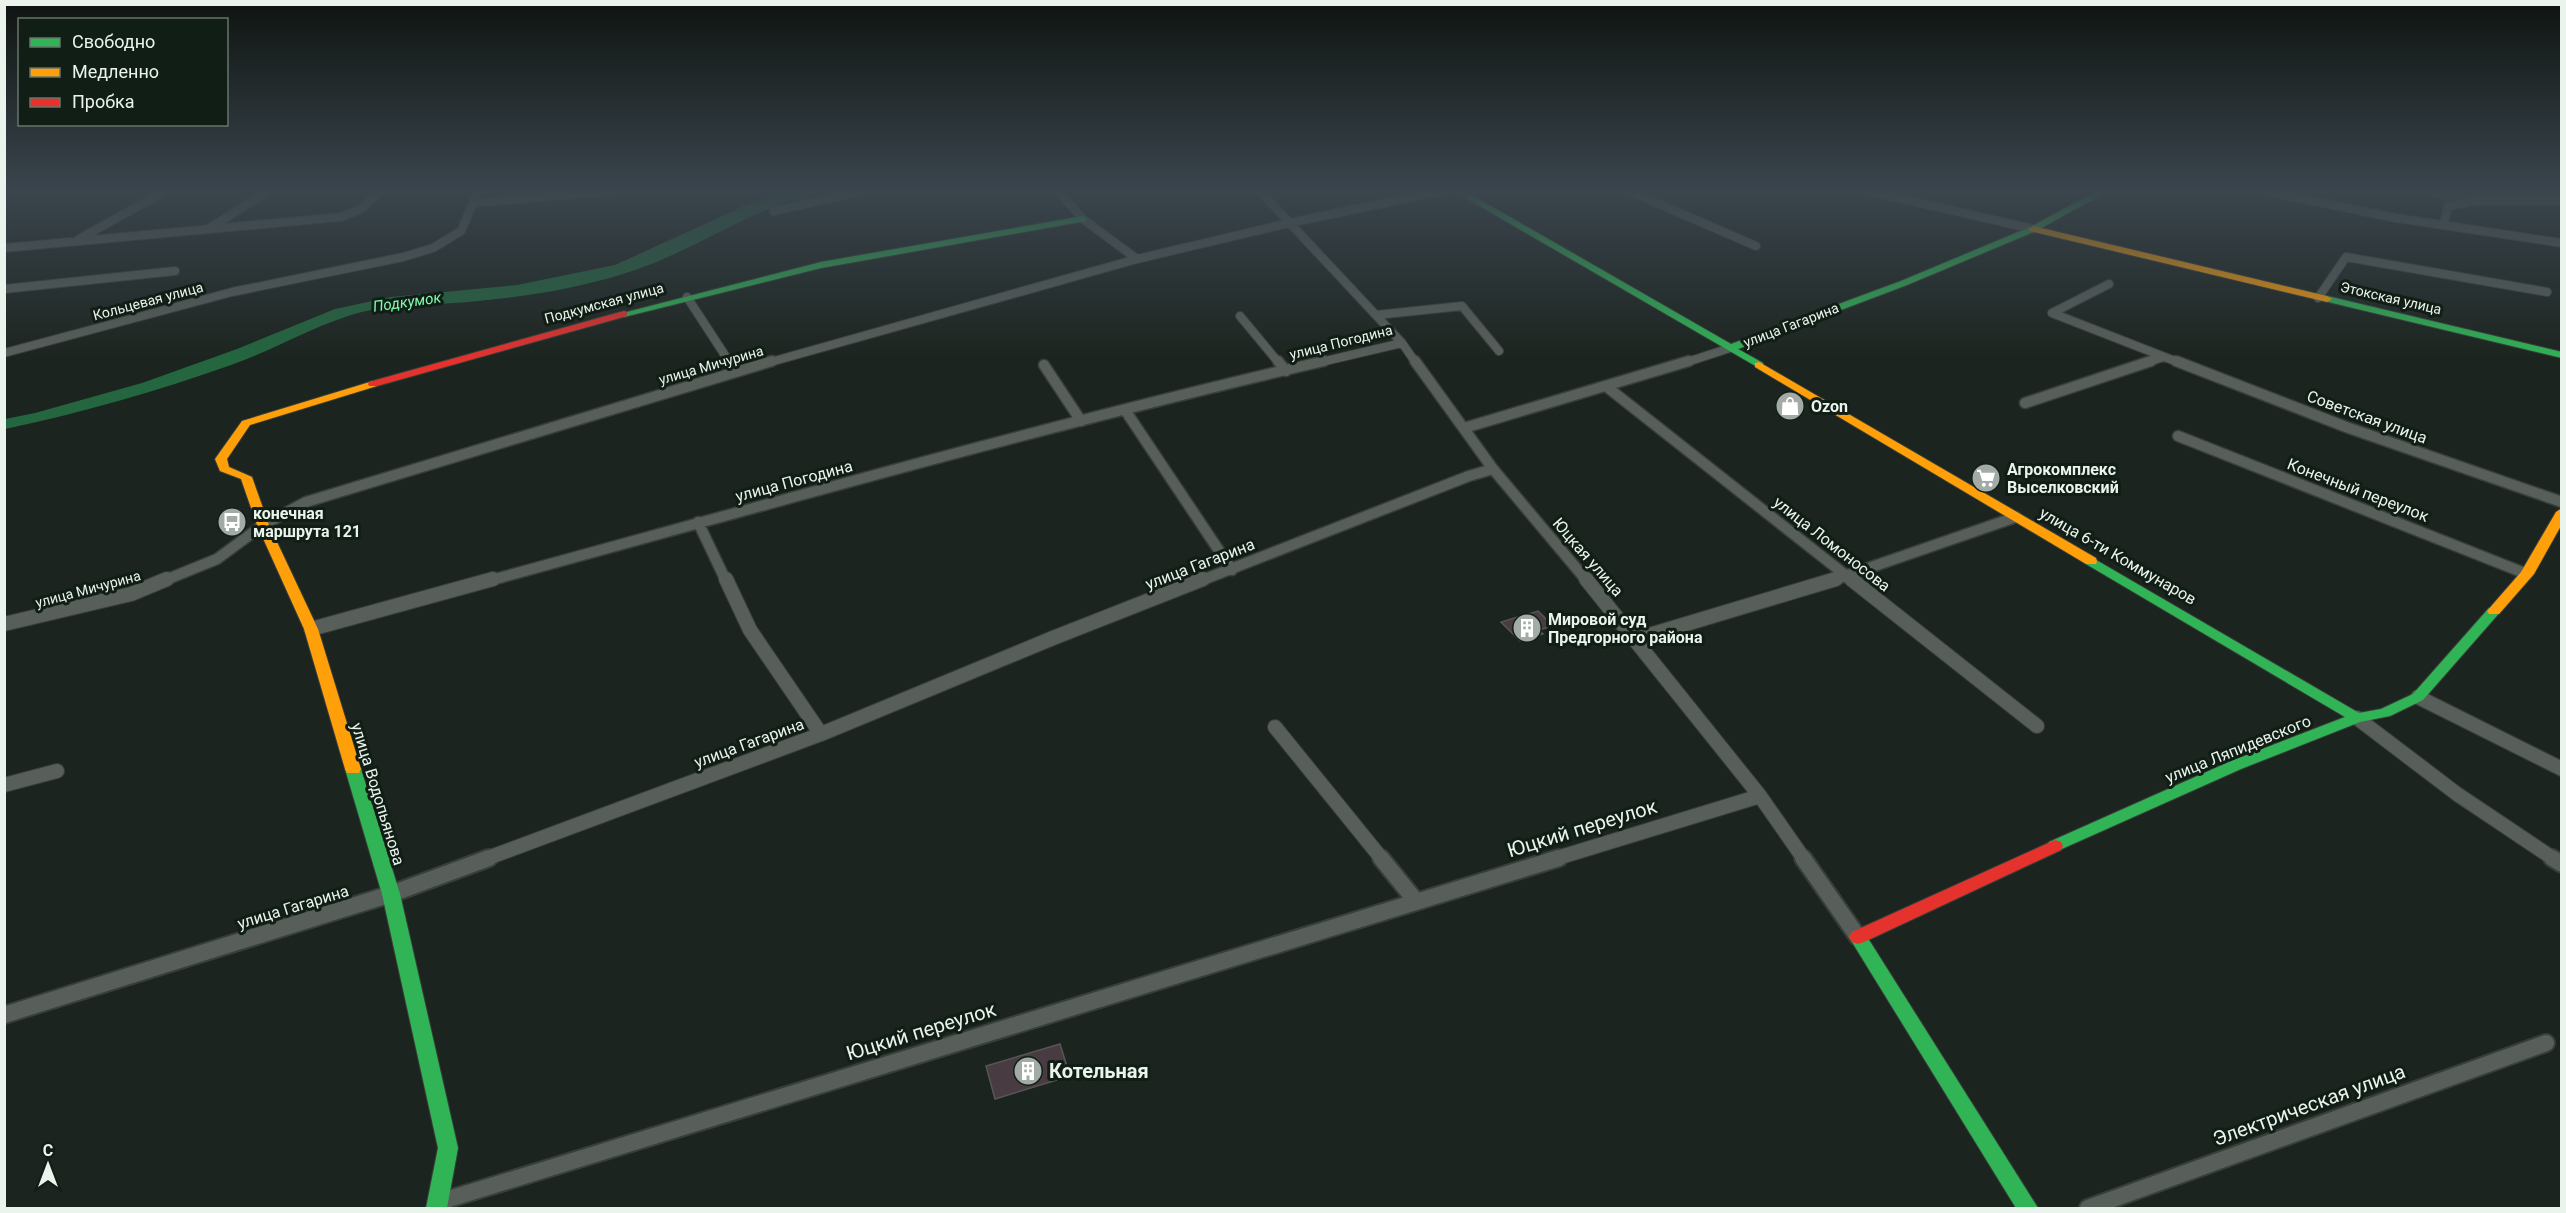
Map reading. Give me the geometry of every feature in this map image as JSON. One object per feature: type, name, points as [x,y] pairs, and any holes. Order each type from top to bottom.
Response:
[{"type":"street","name":"Кольцевая улица","points":[[4,354],[232,292],[402,257],[435,247]]},
{"type":"street","name":"Подкумская улица","points":[[246,423],[410,373],[687,297],[821,265],[926,247]]},
{"type":"street","points":[[1120,247],[1137,259]]},
{"type":"street","name":"улица Мичурина","points":[[4,624],[131,594],[217,559],[263,525],[306,502],[736,372],[1137,259],[1189,247]]},
{"type":"street","name":"Юцкая улица","points":[[1311,247],[1402,343],[1492,469],[1636,639],[1760,796],[1858,937]]},
{"type":"street","name":"улица 6-ти Коммунаров","points":[[1554,247],[2357,718],[2437,781],[2562,864]]},
{"type":"street","name":"улица Гагарина","points":[[1464,428],[1607,387],[1730,348],[1904,283],[1991,247]]},
{"type":"street","name":"Этокская улица","points":[[2106,247],[2562,355]]},
{"type":"street","points":[[2318,298],[2346,257],[2547,292]]},
{"type":"street","points":[[4,289],[175,271]]},
{"type":"street","name":"Советская улица","points":[[2109,284],[2052,313],[2357,430],[2562,502]]},
{"type":"street","points":[[687,297],[736,372]]},
{"type":"street","points":[[1376,315],[1462,306],[1499,351]]},
{"type":"street","name":"улица Погодина","points":[[1240,316],[1286,371]]},
{"type":"street","name":"улица Погодина","points":[[311,629],[538,569],[698,522],[1082,421],[1220,385],[1402,343]]},
{"type":"street","points":[[2025,403],[2163,357]]},
{"type":"street","points":[[1044,365],[1082,421]]},
{"type":"street","name":"улица Ломоносова","points":[[1607,387],[2037,726]]},
{"type":"street","points":[[1125,410],[1232,570]]},
{"type":"street","name":"улица Водопьянова","points":[[246,423],[220,459],[224,470],[246,477],[263,525],[311,629],[392,894],[448,1148],[438,1205]]},
{"type":"street","name":"Конечный переулок","points":[[2178,436],[2527,574]]},
{"type":"street","name":"улица Гагарина","points":[[4,1014],[392,894],[821,734],[1053,638],[1492,469]]},
{"type":"street","name":"улица Ляпидевского","points":[[1858,937],[1917,908],[2236,765],[2357,718],[2385,713],[2418,697],[2527,574],[2562,512]]},
{"type":"street","points":[[1636,639],[1847,576],[2016,517]]},
{"type":"street","points":[[698,522],[750,630],[821,734]]},
{"type":"street","points":[[2418,697],[2562,769]]},
{"type":"street","points":[[1275,727],[1415,900]]},
{"type":"street","points":[[4,785],[57,771]]},
{"type":"street","name":"Юцкий переулок","points":[[438,1205],[1415,900],[1760,796]]},
{"type":"street","points":[[1858,937],[2028,1209]]},
{"type":"street","name":"Электрическая улица","points":[[2088,1209],[2546,1044]]},
{"type":"water","name":"Подкумок","points":[[655,247],[691,247],[638,269],[579,286],[462,303],[380,308],[348,316],[246,359],[176,384],[91,409],[5,429],[5,419],[35,413],[142,383],[237,349],[335,309],[391,297],[517,285],[615,265]]},
{"type":"building","name":"Мировой суд Предгорного района","points":[[1538,611],[1553,626],[1539,630],[1543,634],[1520,641],[1501,622]]},
{"type":"building","name":"Котельная","points":[[1060,1044],[1070,1076],[995,1099],[986,1066]]},
{"type":"traffic: fast","points":[[624,314],[821,265],[926,247]]},
{"type":"traffic: fast","points":[[1554,247],[1759,365]]},
{"type":"traffic: fast","points":[[1730,348],[1904,283],[1991,247]]},
{"type":"traffic: fast","points":[[2327,299],[2562,355]]},
{"type":"traffic: fast","points":[[2091,561],[2357,718]]},
{"type":"traffic: fast","points":[[2055,846],[2236,765],[2357,718],[2385,713],[2418,697],[2494,611]]},
{"type":"traffic: fast","points":[[353,769],[391,894],[448,1148],[437,1208]]},
{"type":"traffic: fast","points":[[1858,937],[2028,1208]]},
{"type":"traffic: slow","points":[[2107,247],[2327,299]]},
{"type":"traffic: slow","points":[[1759,365],[2091,561]]},
{"type":"traffic: slow","points":[[353,769],[311,629],[263,525],[246,477],[224,469],[221,459],[246,423],[373,384]]},
{"type":"traffic: slow","points":[[2494,611],[2527,574],[2562,512]]},
{"type":"traffic: jam","points":[[373,384],[624,314]]},
{"type":"traffic: jam","points":[[1858,937],[2055,846]]},
{"type":"place","name":"Ozon","points":[[1790,406]]},
{"type":"place","name":"Агрокомплекс Выселковский","points":[[1986,478]]},
{"type":"place","name":"конечная маршрута 121","points":[[232,522]]},
{"type":"place","name":"Мировой суд Предгорного района","points":[[1527,628]]},
{"type":"place","name":"Котельная","points":[[1028,1071]]}]
